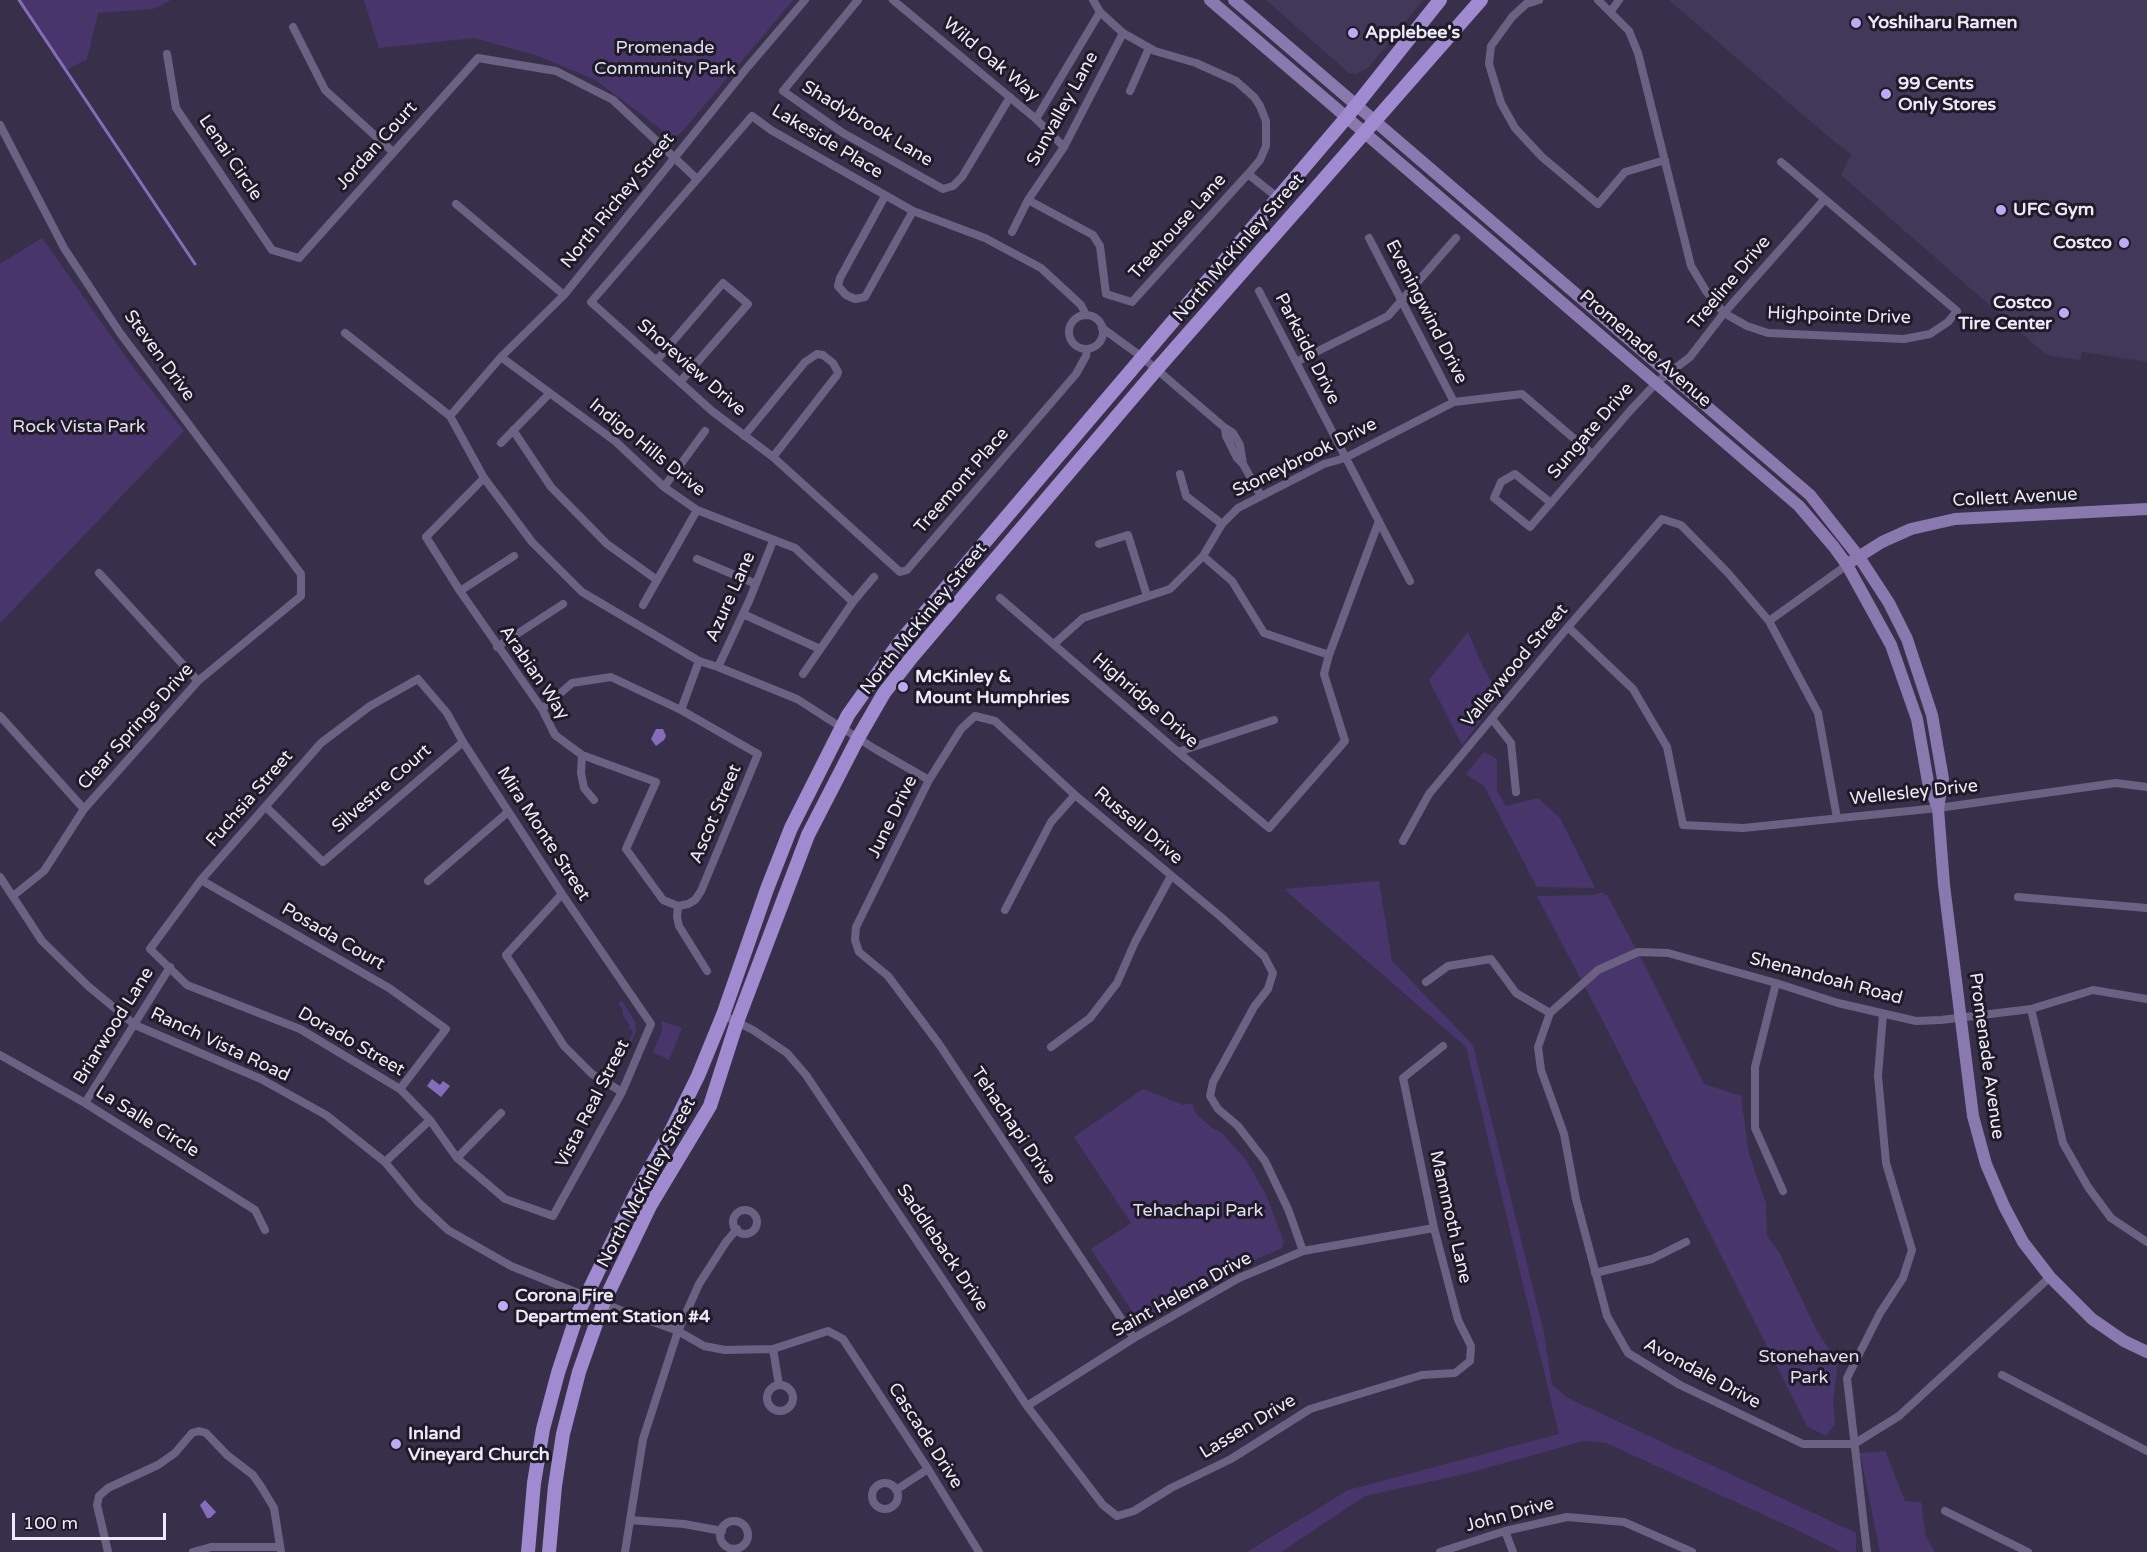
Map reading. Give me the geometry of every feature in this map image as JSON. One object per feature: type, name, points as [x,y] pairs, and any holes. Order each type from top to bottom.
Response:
[{"type":"main road","name":"Promenade Avenue","points":[[1210,0],[1799,506],[1847,565],[1891,645],[1917,719],[1928,782],[1938,808]]},
{"type":"main road","name":"Promenade Avenue","points":[[1234,0],[1810,495],[1859,556],[1889,603],[1907,639],[1932,715],[1943,779],[1938,808],[1944,885],[1973,1116],[1986,1164],[2004,1206],[2024,1242],[2050,1277],[2091,1319],[2124,1341],[2147,1352]]},
{"type":"main road","name":"North McKinley Street","points":[[528,1552],[534,1483],[543,1429],[577,1315],[634,1195],[671,1131],[698,1076],[723,1015],[791,828],[841,728],[898,643],[1346,118],[1440,0]]},
{"type":"main road","name":"North McKinley Street","points":[[549,1552],[555,1486],[563,1434],[579,1372],[603,1304],[651,1206],[710,1106],[737,1022],[808,835],[884,693],[1157,369],[1481,0]]},
{"type":"main road","name":"Collett Avenue","points":[[1847,565],[1882,542],[1911,529],[1955,519],[2147,509]]},
{"type":"street","name":"North Richey Street","points":[[450,416],[501,357],[564,295],[805,0]]},
{"type":"street","name":"Shadybrook Lane","points":[[858,0],[783,92],[843,133],[943,189],[953,186],[962,177],[1010,97]]},
{"type":"street","name":"Wild Oak Way","points":[[893,0],[1036,119],[1064,147]]},
{"type":"street","name":"Treehouse Lane","points":[[1029,200],[1093,235],[1100,246],[1106,294],[1132,302],[1248,174],[1260,160],[1266,146],[1266,121],[1254,97],[1236,81],[1196,63],[1149,48],[1123,33],[1100,12],[1093,0]]},
{"type":"street","points":[[1539,0],[1526,4],[1512,17],[1491,46],[1489,64],[1501,103],[1515,128],[1542,157],[1598,204],[1625,172],[1665,160]]},
{"type":"street","name":"Highpointe Drive","points":[[1598,0],[1629,31],[1638,53],[1691,266],[1706,291],[1724,314],[1747,326],[1768,333],[1904,339],[1930,334],[1948,322],[1957,311],[1781,162]]},
{"type":"street","points":[[1611,11],[1619,0]]},
{"type":"street","points":[[1036,119],[1100,12]]},
{"type":"street","points":[[293,27],[325,90],[393,152]]},
{"type":"street","name":"Sunvalley Lane","points":[[1012,232],[1029,200],[1064,147],[1123,33]]},
{"type":"street","points":[[1130,91],[1149,48]]},
{"type":"street","name":"Lenai Circle","points":[[167,54],[176,108],[272,250],[298,257]]},
{"type":"street","name":"Jordan Court","points":[[298,257],[478,58],[556,71],[613,100],[675,157]]},
{"type":"street","name":"Lakeside Place","points":[[697,179],[752,116],[771,130],[913,212],[985,238],[1041,268],[1081,305],[1086,315],[1096,318],[1102,328],[1157,369],[1233,433],[1239,445],[1243,464],[1261,496]]},
{"type":"street","name":"Steven Drive","points":[[0,125],[64,248],[120,333],[301,574],[301,596]]},
{"type":"street","points":[[675,157],[697,179]]},
{"type":"street","name":"Treehouse Lane","points":[[1248,174],[1277,197]]},
{"type":"street","name":"Shoreview Drive","points":[[697,179],[591,302],[712,411],[772,457],[845,523]]},
{"type":"street","name":"Lakeside Place","points":[[885,196],[840,278],[838,286],[846,295],[855,299],[865,297],[913,212]]},
{"type":"street","name":"Treeline Drive","points":[[1657,382],[1690,357],[1724,314],[1824,200]]},
{"type":"street","points":[[456,204],[564,295]]},
{"type":"street","name":"Eveningwind Drive","points":[[1369,238],[1454,402]]},
{"type":"street","points":[[1296,362],[1388,316],[1456,238]]},
{"type":"street","points":[[656,361],[723,283],[748,304],[680,382]]},
{"type":"street","name":"Parkside Drive","points":[[1259,291],[1410,581]]},
{"type":"street","points":[[1086,315],[1076,317],[1072,321],[1069,336],[1076,346],[1087,349],[1093,347],[1101,339],[1102,328]]},
{"type":"street","points":[[345,333],[450,416],[484,478],[532,542],[582,592],[699,661],[796,699],[929,780]]},
{"type":"street","name":"Treemont Place","points":[[845,523],[900,572],[907,570],[1076,374],[1086,356],[1087,349]]},
{"type":"street","points":[[744,436],[805,362],[817,354],[823,355],[833,363],[838,372],[837,375],[772,457]]},
{"type":"street","name":"Indigo Hills Drive","points":[[501,357],[615,441],[664,487],[697,510],[795,548],[853,602]]},
{"type":"street","name":"Sungate Drive","points":[[1551,503],[1515,474],[1502,482],[1494,498],[1530,527],[1657,382]]},
{"type":"street","points":[[501,443],[550,393]]},
{"type":"street","name":"Stoneybrook Drive","points":[[1054,644],[1083,618],[1170,589],[1203,556],[1222,525],[1238,508],[1324,464],[1345,458],[1454,402],[1522,394],[1592,454]]},
{"type":"street","points":[[513,430],[551,487],[607,544],[657,580]]},
{"type":"street","points":[[664,487],[705,431]]},
{"type":"street","points":[[1180,474],[1186,496],[1222,525]]},
{"type":"street","name":"Arabian Way","points":[[484,478],[426,537],[460,591],[542,709],[555,735],[582,755],[656,782],[626,849],[657,893],[669,903],[678,906]]},
{"type":"street","points":[[643,605],[697,510]]},
{"type":"street","name":"Valleywood Street","points":[[1403,841],[1430,794],[1568,627],[1662,519],[1681,525],[1728,573],[1769,621]]},
{"type":"street","points":[[1203,556],[1232,581],[1264,633],[1329,655],[1378,521]]},
{"type":"street","points":[[1098,544],[1128,535],[1147,596]]},
{"type":"street","name":"Azure Lane","points":[[718,667],[773,541]]},
{"type":"street","points":[[460,591],[514,556]]},
{"type":"street","points":[[697,559],[756,584]]},
{"type":"street","name":"Collett Avenue","points":[[1769,621],[1847,565]]},
{"type":"street","points":[[99,573],[198,681]]},
{"type":"street","points":[[803,674],[873,577]]},
{"type":"street","name":"Clear Springs Drive","points":[[13,896],[44,871],[84,808],[198,681],[301,596]]},
{"type":"street","name":"Highridge Drive","points":[[1000,598],[1269,828],[1345,741],[1324,674],[1329,655]]},
{"type":"street","points":[[498,647],[563,604]]},
{"type":"street","points":[[742,614],[820,649]]},
{"type":"street","points":[[1769,621],[1818,713],[1837,818]]},
{"type":"street","name":"Wellesley Drive","points":[[1568,627],[1633,689],[1667,747],[1683,825],[1743,828],[1938,808],[2116,783],[2147,787]]},
{"type":"street","points":[[542,709],[572,683],[611,677],[681,710],[699,661]]},
{"type":"street","name":"Mira Monte Street","points":[[418,679],[447,713],[463,742],[562,894],[641,1007]]},
{"type":"street","name":"Fuchsia Street","points":[[170,967],[150,948],[201,880],[321,743],[370,706],[418,679]]},
{"type":"street","name":"Ascot Street","points":[[678,906],[695,900],[701,891],[758,754],[681,710]]},
{"type":"street","points":[[0,716],[84,808]]},
{"type":"street","name":"June Drive","points":[[855,940],[856,927],[929,780],[961,729],[975,716]]},
{"type":"street","name":"Russell Drive","points":[[975,716],[995,721],[1075,795],[1264,956],[1273,973],[1268,989],[1254,1007],[1213,1082],[1210,1096],[1218,1109],[1238,1126],[1265,1161],[1288,1209],[1303,1251]]},
{"type":"street","points":[[1492,719],[1511,743],[1516,792]]},
{"type":"street","points":[[1178,752],[1274,720]]},
{"type":"street","name":"Silvestre Court","points":[[266,807],[323,862],[463,742]]},
{"type":"street","points":[[582,755],[581,773],[584,788],[594,800]]},
{"type":"street","points":[[1005,910],[1051,822],[1075,795]]},
{"type":"street","points":[[428,881],[508,812]]},
{"type":"street","points":[[1051,1047],[1090,1018],[1117,983],[1135,942],[1171,876]]},
{"type":"street","name":"Ranch Vista Road","points":[[0,877],[42,941],[88,986],[135,1025],[261,1079],[326,1115],[385,1162],[418,1202],[448,1230],[511,1266],[603,1304],[678,1331],[704,1346],[725,1350],[773,1349],[828,1331],[843,1339]]},
{"type":"street","name":"Posada Court","points":[[201,880],[389,988],[446,1029],[400,1089]]},
{"type":"street","points":[[562,894],[506,955],[564,1046],[592,1074],[622,1092]]},
{"type":"street","points":[[2018,897],[2147,908]]},
{"type":"street","points":[[678,906],[679,926],[707,971]]},
{"type":"street","name":"Tehachapi Drive","points":[[855,940],[859,952],[888,976],[939,1044],[1134,1338]]},
{"type":"street","name":"Shenandoah Road","points":[[1550,1013],[1598,970],[1638,952],[1668,953],[1776,982],[1838,1003],[1916,1021],[2031,1009],[2093,990],[2147,999]]},
{"type":"street","points":[[1426,982],[1448,966],[1491,959],[1516,993],[1550,1013]]},
{"type":"street","name":"Briarwood Lane","points":[[85,1102],[170,967]]},
{"type":"street","name":"Dorado Street","points":[[170,967],[187,985],[300,1029],[400,1089],[430,1120],[457,1158],[505,1199],[553,1216]]},
{"type":"street","points":[[1776,982],[1755,1067],[1755,1128],[1783,1191]]},
{"type":"street","name":"Vista Real Street","points":[[553,1216],[622,1092],[651,1024],[641,1007]]},
{"type":"street","points":[[2031,1009],[2063,1143],[2088,1187],[2111,1218],[2147,1242]]},
{"type":"street","name":"Avondale Drive","points":[[1550,1013],[1538,1047],[1540,1070],[1564,1134],[1576,1199],[1607,1316],[1628,1353],[1680,1385],[1803,1444],[1854,1444]]},
{"type":"street","points":[[1867,1552],[1846,1378],[1880,1313],[1903,1278],[1912,1250],[1886,1163],[1878,1076],[1883,1014]]},
{"type":"street","name":"Saddleback Drive","points":[[723,1015],[753,1030],[787,1053],[806,1075],[1028,1406],[1103,1505],[1117,1516]]},
{"type":"street","name":"Mammoth Lane","points":[[1443,1046],[1403,1078],[1434,1228],[1458,1320],[1471,1346],[1470,1361]]},
{"type":"street","name":"La Salle Circle","points":[[0,1055],[85,1102],[255,1210],[265,1230]]},
{"type":"street","points":[[457,1158],[501,1113]]},
{"type":"street","points":[[385,1162],[430,1120]]},
{"type":"street","name":"Saint Helena Drive","points":[[1028,1406],[1134,1338],[1239,1278],[1303,1251],[1434,1228]]},
{"type":"street","points":[[625,1552],[643,1439],[678,1331],[699,1284],[737,1229]]},
{"type":"street","points":[[1595,1273],[1652,1260],[1686,1242]]},
{"type":"street","points":[[1854,1444],[1899,1416],[2050,1277]]},
{"type":"street","name":"Cascade Drive","points":[[843,1339],[979,1552]]},
{"type":"street","points":[[773,1349],[779,1385]]},
{"type":"street","name":"Lassen Drive","points":[[1117,1516],[1134,1511],[1172,1488],[1231,1459],[1310,1409],[1422,1375],[1455,1373],[1470,1361]]},
{"type":"street","points":[[2002,1375],[2147,1451]]},
{"type":"street","points":[[108,1552],[97,1505],[99,1496],[108,1488],[158,1465],[176,1453],[192,1434],[199,1431],[206,1433],[253,1475],[262,1488],[274,1508],[280,1550],[211,1547],[193,1552]]},
{"type":"street","points":[[896,1490],[928,1469]]},
{"type":"street","points":[[1945,1511],[2028,1552]]},
{"type":"street","name":"John Drive","points":[[1440,1552],[1505,1531],[1567,1517],[1624,1522],[1692,1552]]},
{"type":"street","points":[[630,1520],[684,1524],[722,1531]]},
{"type":"street","points":[[1505,1531],[1513,1552]]},
{"type":"shaded area","points":[[1266,0],[1423,0],[1369,67],[1356,74],[1349,73]]},
{"type":"shaded area","points":[[1669,0],[2147,0],[2147,362],[2082,352],[2080,360],[2052,356],[2042,351],[1841,175],[1851,154]]},
{"type":"shaded area","points":[[656,729],[663,729],[666,736],[656,746],[651,739]]},
{"type":"shaded area","points":[[432,1079],[440,1085],[443,1081],[450,1086],[441,1097],[427,1086]]},
{"type":"shaded area","points":[[205,1500],[216,1512],[210,1518],[207,1518],[200,1505]]},
{"type":"green space","points":[[19,0],[171,0],[153,9],[98,13],[87,59],[66,70]]},
{"type":"green space","name":"Promenade Community Park","points":[[364,0],[793,0],[681,133],[673,138],[594,79],[535,55],[474,38],[379,48]]},
{"type":"green space","name":"Rock Vista Park","points":[[42,238],[133,367],[184,431],[0,623],[0,264]]},
{"type":"green space","points":[[1468,632],[1484,669],[1500,696],[1462,745],[1429,680]]},
{"type":"green space","points":[[1484,752],[1497,759],[1497,791],[1506,806],[1538,798],[1560,818],[1595,888],[1537,887],[1484,786],[1466,774]]},
{"type":"green space","points":[[1379,881],[1392,961],[1473,1045],[1544,1333],[1552,1385],[1568,1398],[1856,1533],[1856,1552],[1841,1552],[1606,1443],[1584,1441],[1464,1474],[1365,1496],[1281,1552],[1247,1552],[1348,1490],[1559,1434],[1466,1047],[1284,889]]},
{"type":"green space","name":"Stonehaven Park","points":[[1603,892],[1603,895],[1607,895],[1645,966],[1704,1084],[1741,1096],[1749,1154],[1766,1204],[1767,1236],[1780,1254],[1817,1331],[1838,1363],[1833,1400],[1835,1424],[1826,1436],[1807,1426],[1605,1025],[1537,896],[1595,895]]},
{"type":"green space","points":[[622,1001],[635,1021],[636,1031],[632,1042],[629,1041],[633,1031],[629,1028],[618,1003]]},
{"type":"green space","points":[[661,1021],[682,1028],[669,1060],[653,1052],[662,1031]]},
{"type":"green space","name":"Tehachapi Park","points":[[1143,1089],[1183,1105],[1192,1103],[1195,1113],[1212,1128],[1223,1134],[1246,1160],[1266,1195],[1284,1242],[1282,1248],[1239,1267],[1144,1320],[1137,1319],[1091,1249],[1131,1223],[1074,1137]]},
{"type":"green space","points":[[1885,1451],[1905,1501],[1921,1502],[1926,1537],[1935,1552],[1880,1552],[1860,1453]]},
{"type":"waterway","points":[[19,0],[195,264]]},
{"type":"place","name":"Yoshiharu Ramen","points":[[1856,23]]},
{"type":"place","name":"Applebee's","points":[[1353,33]]},
{"type":"place","name":"99 Cents Only Stores","points":[[1886,94]]},
{"type":"place","name":"UFC Gym","points":[[2001,210]]},
{"type":"place","name":"Costco","points":[[2124,243]]},
{"type":"place","name":"Costco Tire Center","points":[[2064,313]]},
{"type":"place","name":"McKinley & Mount Humphries","points":[[903,687]]},
{"type":"place","name":"Corona Fire Department Station #4","points":[[503,1306]]},
{"type":"place","name":"Inland Vineyard Church","points":[[396,1444]]}]
